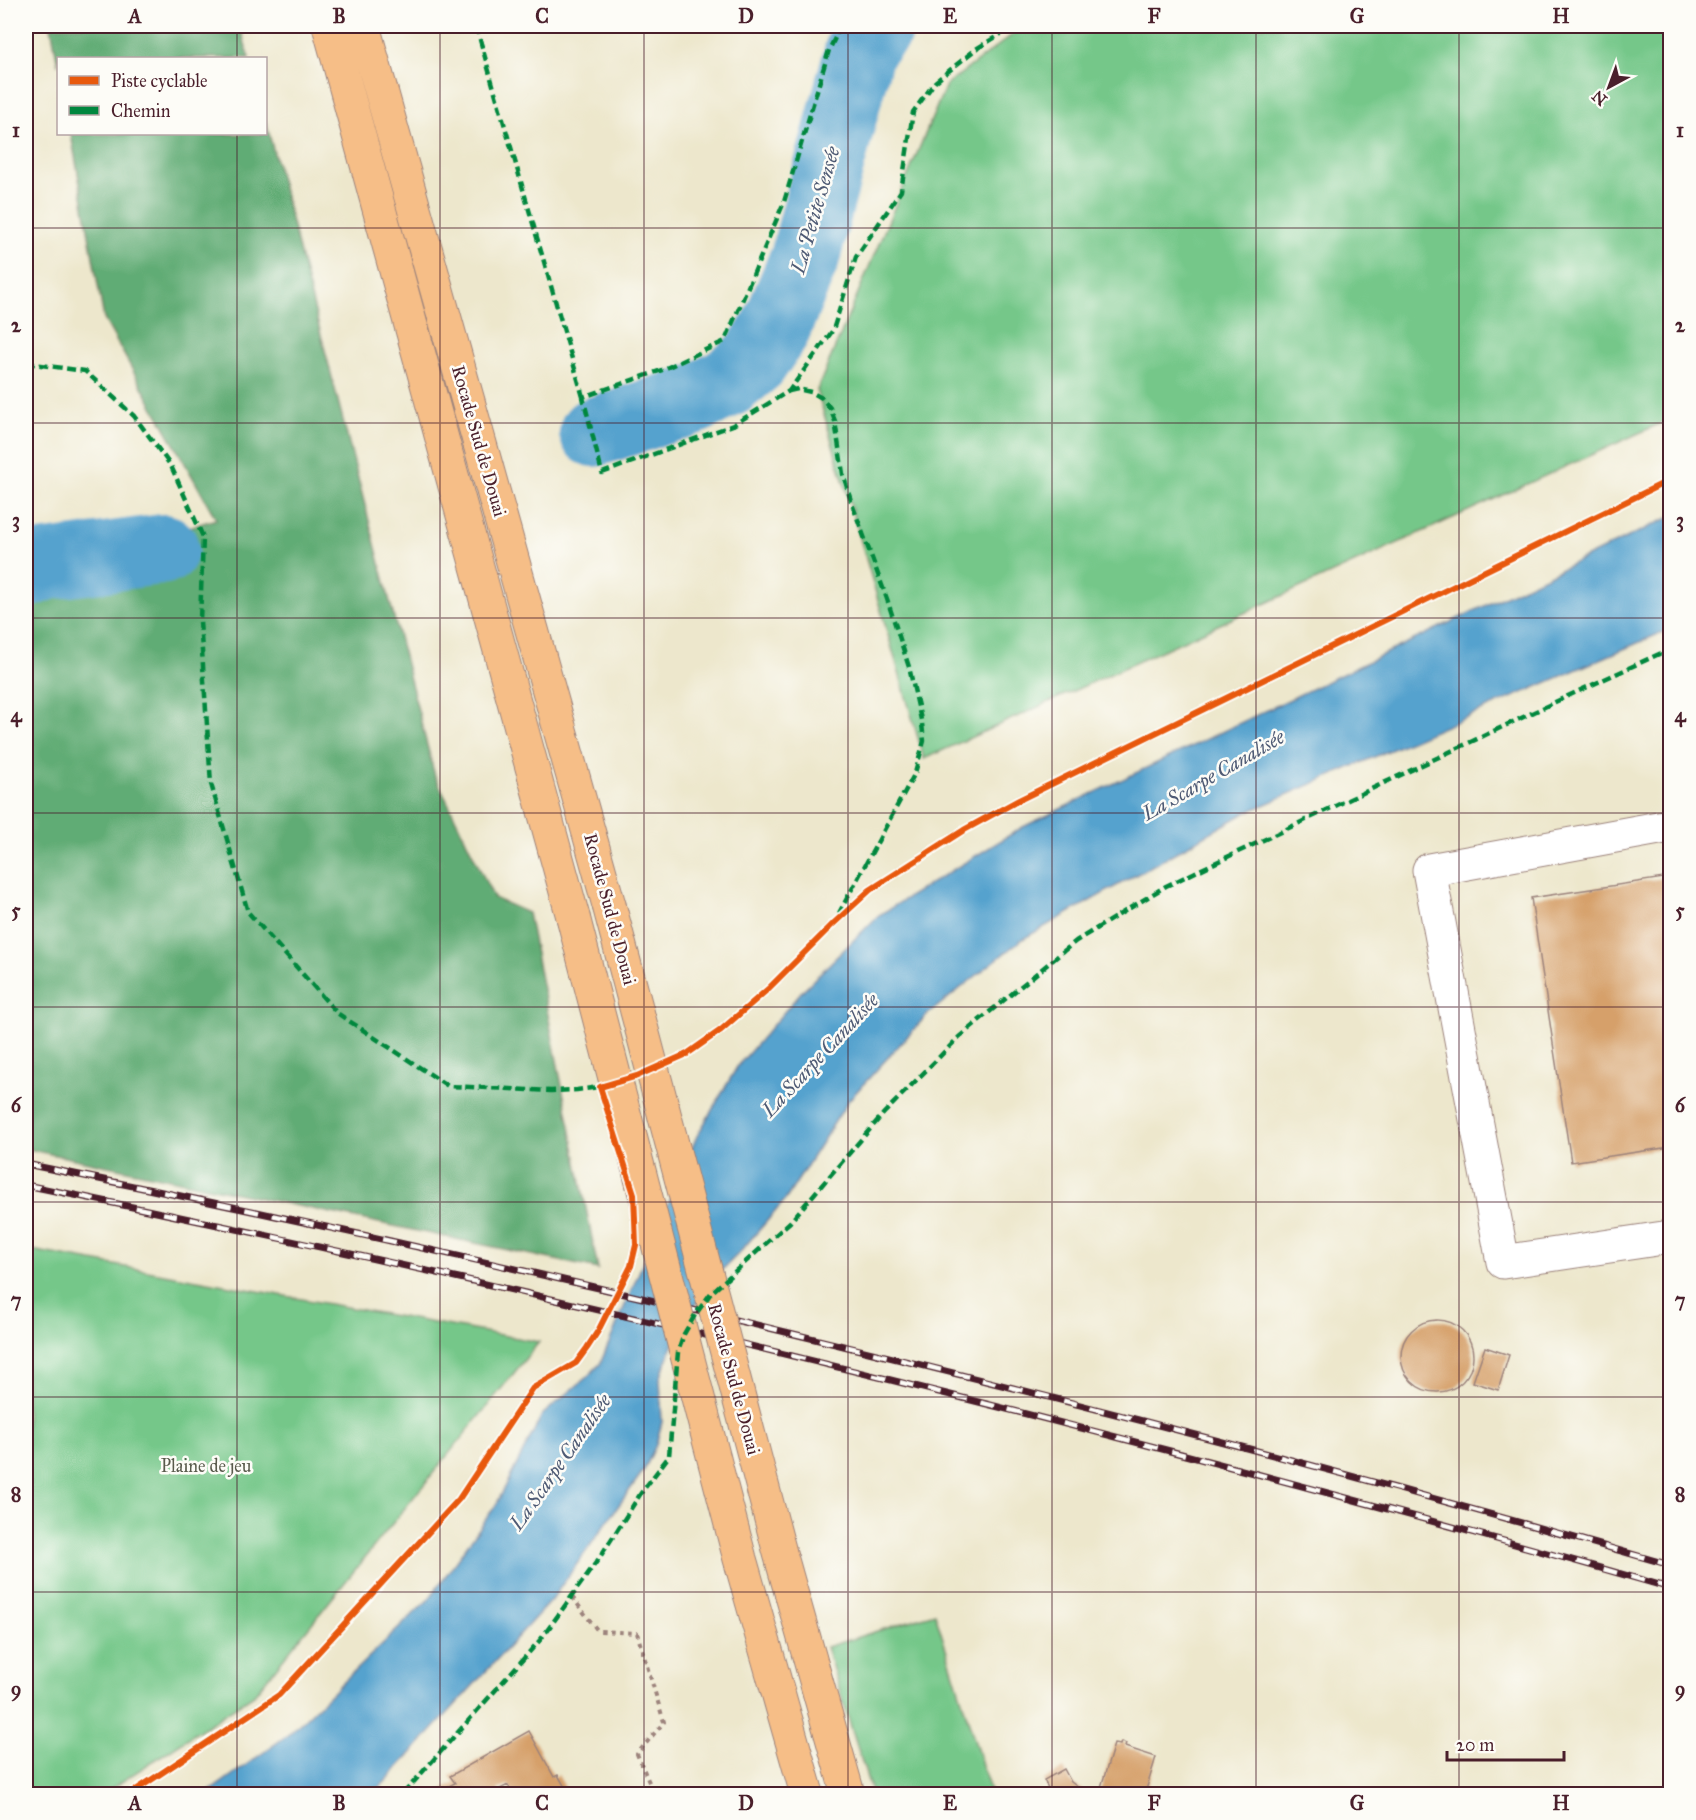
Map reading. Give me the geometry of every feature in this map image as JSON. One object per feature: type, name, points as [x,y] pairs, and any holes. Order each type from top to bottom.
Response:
[{"type":"highway","name":"Rocade Sud de Douai","points":[[329,26],[573,917],[740,1559],[807,1794]]},
{"type":"highway","name":"Rocade Sud de Douai","points":[[363,26],[609,905],[780,1553],[848,1794]]},
{"type":"lane","points":[[1671,826],[1429,870],[1503,1262],[1671,1237]]},
{"type":"path","points":[[572,1597],[598,1631],[636,1633],[664,1722],[637,1754],[654,1794]]},
{"type":"green space","points":[[51,26],[240,26],[249,57],[57,57],[57,59]]},
{"type":"green space","points":[[1024,26],[1670,26],[1670,419],[924,759],[817,390],[946,85]]},
{"type":"green space","points":[[267,126],[435,776],[494,898],[528,913],[598,1269],[26,1149],[26,576],[216,519],[104,319],[71,135],[267,135]]},
{"type":"green space","name":"Plaine de jeu","points":[[26,1249],[539,1342],[254,1695],[103,1794],[26,1794]]},
{"type":"green space","points":[[935,1613],[991,1794],[872,1794],[826,1647]]},
{"type":"water","name":"La Scarpe Canalisée","points":[[1670,517],[1670,629],[1245,813],[1021,940],[927,1015],[848,1101],[786,1199],[713,1279],[698,1301],[674,1341],[660,1378],[662,1422],[656,1445],[644,1470],[552,1599],[385,1782],[372,1794],[206,1794],[289,1734],[429,1599],[496,1505],[542,1415],[600,1364],[697,1136],[737,1067],[802,991],[879,915],[1023,827]]},
{"type":"building","points":[[1670,877],[1670,1147],[1571,1162],[1531,898]]},
{"type":"building","points":[[1437,1320],[1457,1326],[1467,1336],[1473,1356],[1467,1376],[1457,1386],[1437,1392],[1417,1386],[1407,1376],[1401,1356],[1407,1336],[1417,1326]]},
{"type":"building","points":[[1485,1347],[1509,1355],[1498,1390],[1473,1382]]},
{"type":"building","points":[[529,1731],[554,1777],[558,1775],[569,1794],[513,1794],[508,1785],[498,1790],[500,1794],[439,1794],[437,1792],[455,1783],[450,1776]]},
{"type":"building","points":[[1121,1742],[1126,1744],[1125,1747],[1156,1757],[1146,1790],[1159,1794],[1099,1794],[1114,1744],[1120,1745]]},
{"type":"building","points":[[1064,1769],[1071,1782],[1091,1794],[1051,1794],[1044,1780]]},
{"type":"waterway","name":"La Petite Sensée","points":[[594,432],[695,399],[729,382],[754,361],[775,330],[805,257],[860,48],[879,26]]},
{"type":"waterway","name":"La Petite Sensée","points":[[26,573],[47,565],[164,549]]},
{"type":"railway","points":[[26,1164],[440,1252],[852,1348],[1262,1452],[1670,1565]]},
{"type":"railway","points":[[26,1185],[456,1277],[1028,1414],[1295,1484],[1670,1588]]},
{"type":"marked path","points":[[476,26],[583,397]]},
{"type":"marked path","points":[[841,26],[829,50],[784,202],[725,341],[662,370],[583,397],[602,473],[733,425],[789,391],[833,330],[856,257],[901,191],[913,112],[935,82],[976,49],[1014,26]]},
{"type":"marked path","points":[[26,363],[85,371],[134,416],[171,466],[203,537],[200,621],[211,784],[248,912],[337,1013],[448,1086],[551,1091],[600,1087]]},
{"type":"marked path","points":[[789,391],[798,389],[811,392],[822,398],[830,408],[835,421],[843,474],[851,501],[909,667],[924,741],[915,773],[839,913]]},
{"type":"marked path","points":[[403,1794],[541,1639],[669,1456],[678,1352],[684,1334],[711,1293],[790,1222],[884,1113],[959,1037],[1076,941],[1166,886],[1670,649]]},
{"type":"cycle path","points":[[130,1794],[279,1695],[459,1499],[533,1388],[576,1363],[587,1348],[631,1266],[636,1245],[634,1194],[600,1087],[637,1076],[687,1054],[721,1030],[768,989],[870,890],[964,830],[1019,800],[1670,480]]}]
